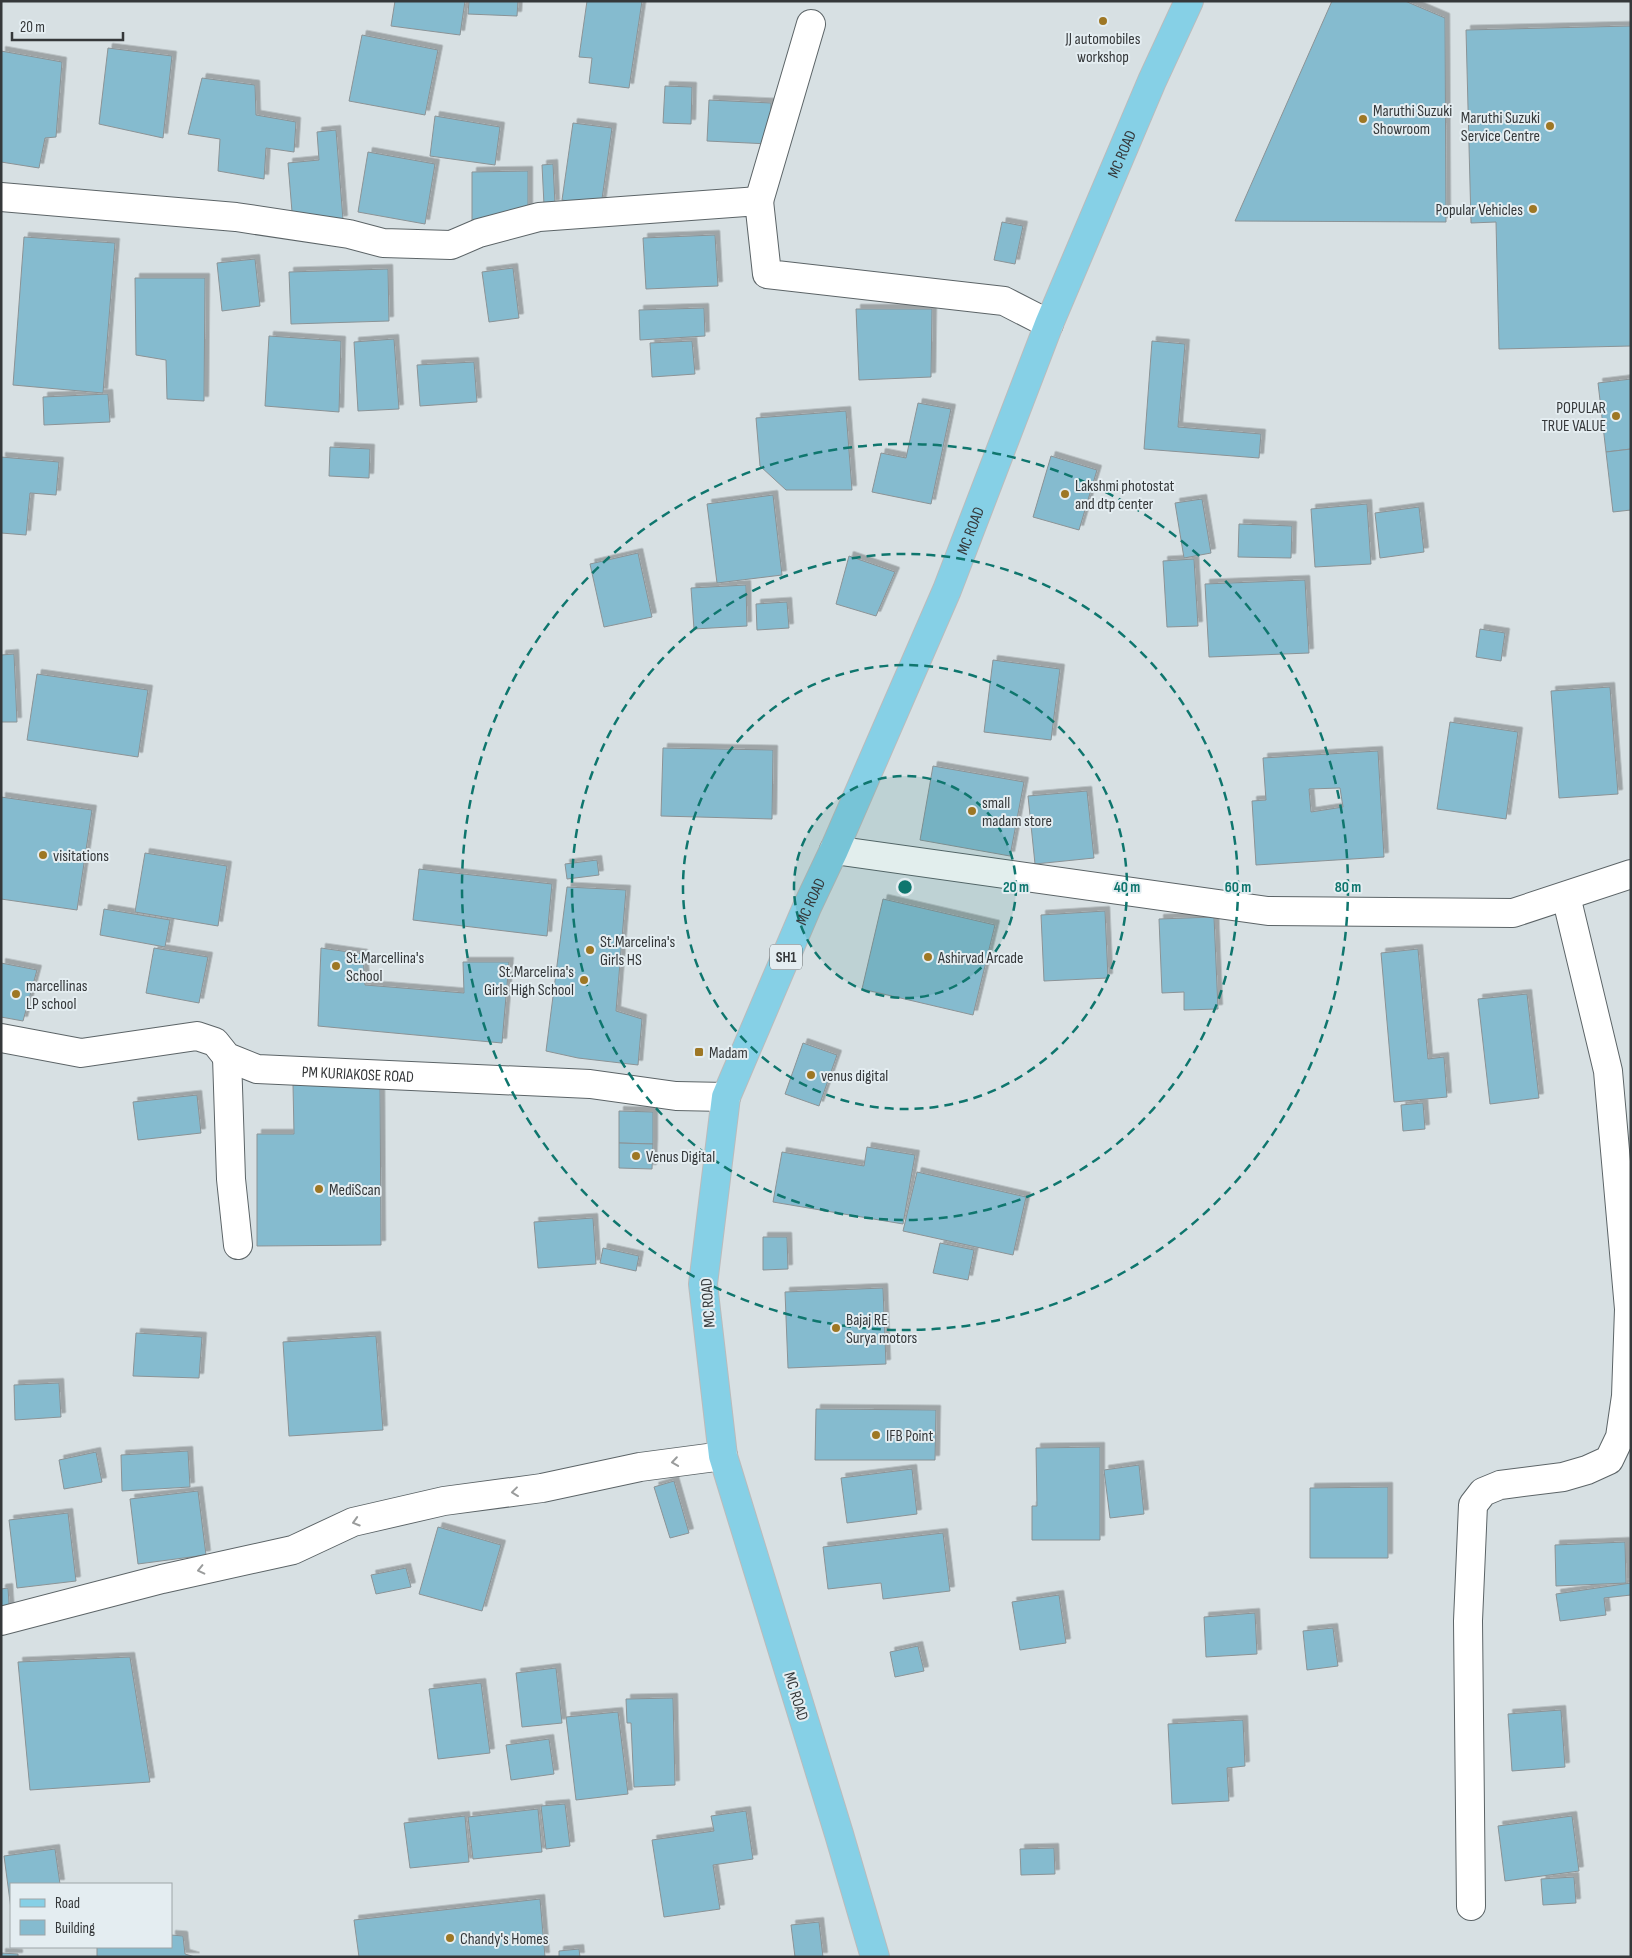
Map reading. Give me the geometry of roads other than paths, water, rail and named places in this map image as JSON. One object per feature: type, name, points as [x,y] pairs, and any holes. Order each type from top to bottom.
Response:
[{"type":"main road","name":"MC ROAD","points":[[874,1957],[839,1834],[723,1456],[703,1284],[726,1097],[807,907],[834,850],[947,590],[1049,324],[1152,81],[1190,1]]},
{"type":"street","points":[[811,24],[759,201],[767,274],[1004,300],[1049,324]]},
{"type":"street","points":[[1,197],[236,217],[349,234],[383,243],[451,246],[479,233],[539,218],[759,201]]},
{"type":"street","points":[[834,850],[1268,911],[1513,913],[1631,874]]},
{"type":"street","points":[[1471,1906],[1468,1621],[1473,1505],[1483,1492],[1500,1486],[1563,1478],[1610,1460],[1620,1437],[1626,1396],[1629,1309],[1623,1152],[1608,1071],[1566,896]]},
{"type":"street","name":"PM KURIAKOSE ROAD","points":[[1,1038],[81,1053],[197,1036],[214,1042],[227,1057],[256,1069],[590,1084],[676,1096],[726,1097]]},
{"type":"street","points":[[227,1057],[231,1179],[238,1245]]},
{"type":"street","points":[[1,1620],[162,1579],[292,1550],[353,1522],[444,1501],[542,1488],[640,1467],[723,1456]]},
{"type":"place","name":"JJ automobiles workshop","points":[[1103,21]]},
{"type":"place","name":"Maruthi Suzuki Showroom","points":[[1363,119]]},
{"type":"place","name":"Maruthi Suzuki Service Centre","points":[[1550,126]]},
{"type":"place","name":"Popular Vehicles","points":[[1533,209]]},
{"type":"place","name":"POPULAR TRUE VALUE","points":[[1616,416]]},
{"type":"place","name":"Lakshmi photostat and dtp center","points":[[1065,494]]},
{"type":"place","name":"small madam store","points":[[972,811]]},
{"type":"place","name":"visitations","points":[[43,855]]},
{"type":"place","name":"St.Marcelina's Girls HS","points":[[590,950]]},
{"type":"place","name":"Ashirvad Arcade","points":[[928,957]]},
{"type":"place","name":"St.Marcellina's School","points":[[336,966]]},
{"type":"place","name":"St.Marcelina's Girls High School","points":[[584,980]]},
{"type":"place","name":"marcellinas LP school","points":[[16,994]]},
{"type":"place","name":"Madam","points":[[699,1052]]},
{"type":"place","name":"venus digital","points":[[811,1075]]},
{"type":"place","name":"Venus Digital","points":[[636,1156]]},
{"type":"place","name":"MediScan","points":[[319,1189]]},
{"type":"place","name":"Bajaj RE Surya motors","points":[[836,1328]]},
{"type":"place","name":"IFB Point","points":[[876,1435]]},
{"type":"place","name":"Chandy's Homes","points":[[450,1938]]}]
